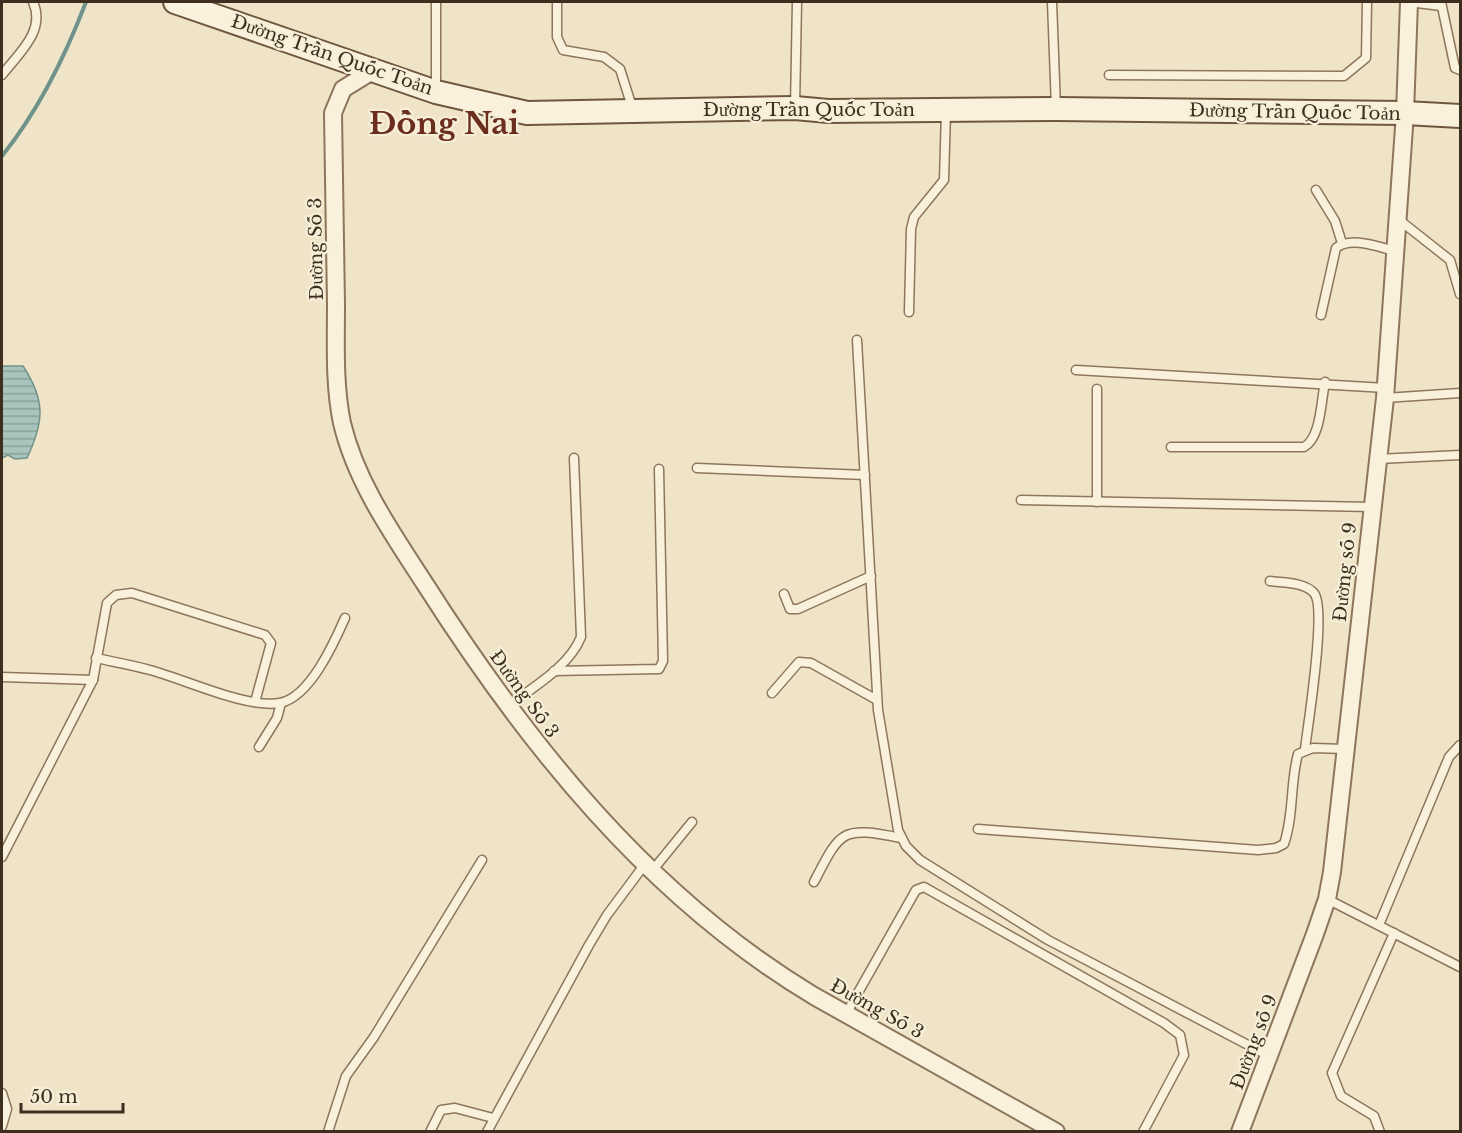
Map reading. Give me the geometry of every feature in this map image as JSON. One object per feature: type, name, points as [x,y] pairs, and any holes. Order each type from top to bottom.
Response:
[{"type":"main road","name":"Đường Trần Quốc Toản","points":[[176,2],[436,92],[527,113],[795,108],[828,111],[1056,109],[1405,113],[1461,116]]},
{"type":"street","name":"Đường số 9","points":[[1240,1131],[1327,899],[1386,393],[1405,113],[1408,2]]},
{"type":"street","name":"Đường Số 3","points":[[374,70],[343,89],[333,112],[337,374],[342,422],[355,464],[377,509],[460,638],[545,755],[649,868],[737,945],[780,975],[1056,1131]]},
{"type":"lane","points":[[2,75],[37,27],[38,13],[33,2]]},
{"type":"lane","points":[[436,2],[436,92]]},
{"type":"lane","points":[[557,2],[557,37],[563,50],[604,57],[620,69],[633,111]]},
{"type":"lane","points":[[795,108],[797,2]]},
{"type":"lane","points":[[1052,2],[1056,109]]},
{"type":"lane","points":[[1109,75],[1344,76],[1366,58],[1367,2]]},
{"type":"lane","points":[[1408,2],[1441,4],[1455,68],[1461,70]]},
{"type":"lane","points":[[909,312],[911,229],[914,217],[944,180],[946,111]]},
{"type":"lane","points":[[1316,190],[1335,220],[1342,243]]},
{"type":"lane","points":[[1397,219],[1449,261],[1461,294]]},
{"type":"lane","points":[[1321,315],[1336,248],[1342,243],[1353,242],[1395,251]]},
{"type":"lane","points":[[857,340],[877,700],[898,830],[902,838],[920,860],[1048,940],[1269,1056]]},
{"type":"lane","points":[[1076,370],[1325,382],[1386,393],[1461,393]]},
{"type":"lane","points":[[1171,447],[1304,447],[1311,443],[1314,435],[1325,382]]},
{"type":"lane","points":[[1097,388],[1097,502]]},
{"type":"lane","points":[[1378,459],[1461,455]]},
{"type":"lane","points":[[508,706],[554,671],[576,649],[582,637],[574,458]]},
{"type":"lane","points":[[554,671],[659,669],[663,661],[659,468]]},
{"type":"lane","points":[[697,468],[865,475]]},
{"type":"lane","points":[[1021,500],[1372,507]]},
{"type":"lane","points":[[784,594],[790,609],[798,609],[871,576]]},
{"type":"lane","points":[[1270,581],[1304,586],[1313,593],[1318,602],[1319,625],[1305,749]]},
{"type":"lane","points":[[2,856],[93,680],[107,603],[116,595],[132,593],[265,635],[271,643],[255,702]]},
{"type":"lane","points":[[96,658],[151,670],[255,702],[281,703],[305,689],[334,644],[345,618]]},
{"type":"lane","points":[[772,693],[800,662],[811,663],[877,700]]},
{"type":"lane","points":[[2,677],[93,680]]},
{"type":"lane","points":[[259,747],[277,718],[281,703]]},
{"type":"lane","points":[[1379,925],[1449,757],[1460,745]]},
{"type":"lane","points":[[978,829],[1258,850],[1276,848],[1284,844],[1289,830],[1292,775],[1298,754],[1305,749],[1345,749]]},
{"type":"lane","points":[[487,1131],[607,915],[692,822]]},
{"type":"lane","points":[[814,882],[835,842],[846,836],[867,831],[902,838]]},
{"type":"lane","points":[[328,1131],[346,1076],[374,1037],[482,860]]},
{"type":"lane","points":[[846,1014],[916,890],[924,887],[1164,1023],[1180,1035],[1184,1055],[1143,1131]]},
{"type":"lane","points":[[1327,899],[1461,967]]},
{"type":"lane","points":[[1380,1131],[1374,1116],[1341,1096],[1332,1073],[1394,933]]},
{"type":"lane","points":[[2,1093],[7,1109],[2,1126]]},
{"type":"lane","points":[[430,1131],[441,1110],[449,1108],[493,1118]]},
{"type":"water","points":[[2,366],[23,366],[36,390],[39,401],[37,433],[27,458],[15,459],[8,455],[2,458]]},
{"type":"waterway","points":[[2,156],[28,120],[50,82],[86,2]]},
{"type":"district","name":"Đồng Nai","points":[[444,124]]}]
